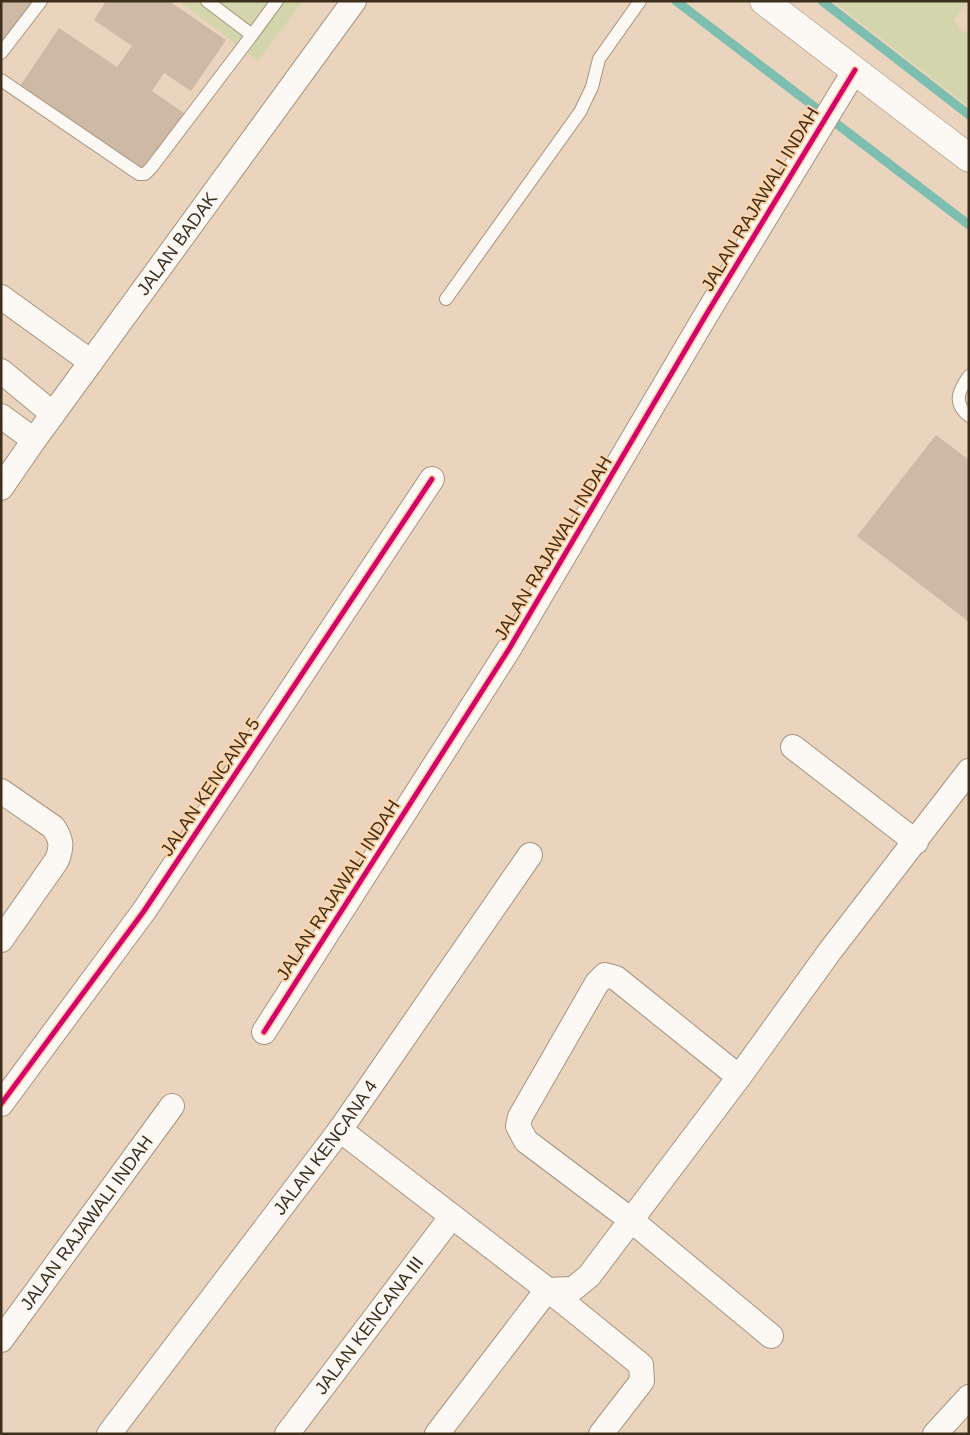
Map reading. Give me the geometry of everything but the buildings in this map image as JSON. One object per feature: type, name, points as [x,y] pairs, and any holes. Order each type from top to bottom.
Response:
[{"type":"highway","points":[[764,1],[969,158]]},
{"type":"street","name":"JALAN BADAK","points":[[1,488],[354,1]]},
{"type":"street","name":"JALAN RAJAWALI INDAH","points":[[264,1032],[509,649],[706,315],[854,70]]},
{"type":"street","points":[[1,298],[91,362]]},
{"type":"street","points":[[1,371],[54,414]]},
{"type":"street","points":[[1,416],[34,440]]},
{"type":"street","name":"JALAN KENCANA 5","points":[[1,1104],[144,911],[432,479]]},
{"type":"street","points":[[793,748],[916,842]]},
{"type":"street","points":[[547,1290],[573,1289],[589,1276],[739,1077],[830,951],[969,771]]},
{"type":"street","points":[[1,790],[53,827],[58,834],[61,847],[57,860],[1,940]]},
{"type":"street","name":"JALAN KENCANA 4","points":[[109,1434],[340,1130],[530,855]]},
{"type":"street","points":[[739,1077],[616,978],[605,975],[597,983],[520,1117],[518,1126],[526,1141],[631,1220],[770,1336]]},
{"type":"street","name":"JALAN RAJAWALI INDAH","points":[[1,1340],[172,1106]]},
{"type":"street","points":[[340,1130],[637,1361],[642,1370],[642,1381],[601,1434]]},
{"type":"street","name":"JALAN KENCANA III","points":[[287,1434],[452,1216]]},
{"type":"street","points":[[437,1434],[547,1290]]},
{"type":"street","points":[[935,1434],[969,1397]]},
{"type":"lane","points":[[1,53],[41,1]]},
{"type":"lane","points":[[207,1],[252,35]]},
{"type":"lane","points":[[1,80],[139,174],[143,174],[151,168],[277,1]]},
{"type":"lane","points":[[446,299],[580,112],[592,87],[599,59],[640,1]]},
{"type":"lane","points":[[969,376],[959,391],[958,397],[959,404],[969,416]]},
{"type":"green space","points":[[179,1],[303,1],[258,61]]},
{"type":"green space","points":[[833,1],[968,1],[953,21],[965,33],[969,31],[969,107]]},
{"type":"waterway","points":[[676,1],[969,225]]},
{"type":"waterway","points":[[822,1],[969,115]]},
{"type":"cycle path","points":[[264,1032],[509,649],[706,315],[855,70]]},
{"type":"cycle path","points":[[1,1104],[144,911],[432,479]]}]
